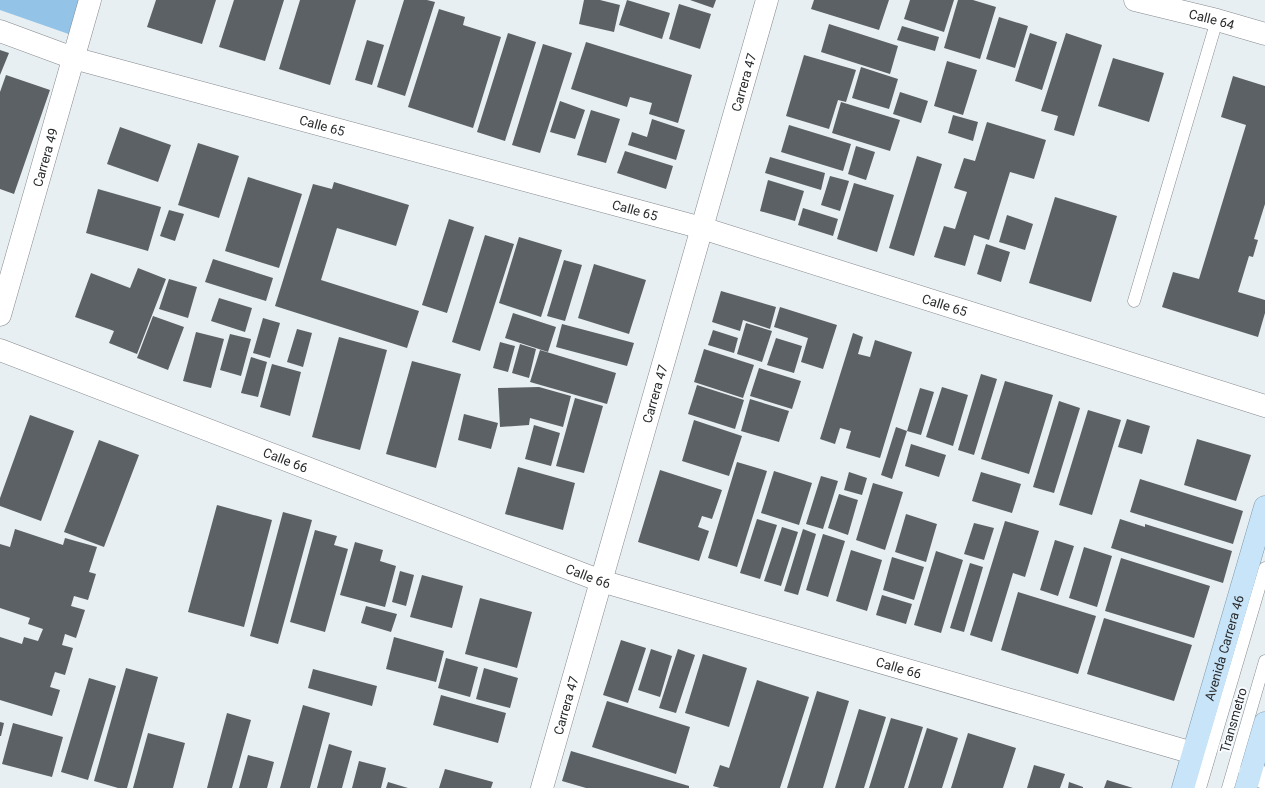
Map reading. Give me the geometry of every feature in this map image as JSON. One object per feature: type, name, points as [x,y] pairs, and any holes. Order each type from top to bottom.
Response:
[{"type":"main road","name":"Avenida Carrera 46","points":[[1183,788],[1265,507]]},
{"type":"main road","points":[[1254,779],[1265,723]]},
{"type":"street","name":"Carrera 49","points":[[0,316],[90,0]]},
{"type":"street","name":"Carrera 47","points":[[542,788],[767,0]]},
{"type":"street","name":"Calle 64","points":[[1135,0],[1218,20],[1265,34]]},
{"type":"street","name":"Calle 65","points":[[0,31],[73,58],[702,228],[1265,406]]},
{"type":"street","name":"Calle 66","points":[[0,350],[601,581],[1193,753]]},
{"type":"lane","points":[[1134,301],[1218,20]]},
{"type":"lane","name":"Transmetro","points":[[1200,788],[1265,568]]},
{"type":"lane","name":"Transmetro","points":[[1228,788],[1265,660]]},
{"type":"shaded area","points":[[0,0],[89,0],[80,38],[0,10]]},
{"type":"building","points":[[156,0],[216,0],[202,44],[147,27]]},
{"type":"building","points":[[234,0],[284,0],[265,61],[219,47]]},
{"type":"building","points":[[300,0],[356,0],[330,85],[279,69]]},
{"type":"building","points":[[404,0],[427,0],[435,2],[405,96],[377,87]]},
{"type":"building","points":[[584,0],[600,0],[620,5],[614,32],[579,24]]},
{"type":"building","points":[[627,0],[670,13],[662,39],[619,25]]},
{"type":"building","points":[[690,0],[716,0],[713,8]]},
{"type":"building","points":[[814,0],[889,0],[879,30],[811,9]]},
{"type":"building","points":[[910,0],[954,0],[944,32],[904,19]]},
{"type":"building","points":[[958,0],[973,0],[996,7],[980,59],[944,48]]},
{"type":"building","points":[[679,4],[711,14],[700,49],[669,39]]},
{"type":"building","points":[[439,9],[465,17],[463,25],[501,37],[473,128],[408,107]]},
{"type":"building","points":[[999,17],[1028,26],[1015,68],[986,59]]},
{"type":"building","points":[[829,24],[898,46],[890,74],[821,52]]},
{"type":"building","points":[[902,26],[939,37],[935,51],[897,40]]},
{"type":"building","points":[[508,33],[536,42],[505,141],[477,132]]},
{"type":"building","points":[[1030,33],[1057,42],[1042,90],[1015,81]]},
{"type":"building","points":[[1066,33],[1102,45],[1074,136],[1054,130],[1058,116],[1041,111]]},
{"type":"building","points":[[367,40],[384,45],[372,85],[355,80]]},
{"type":"building","points":[[586,42],[692,75],[678,123],[649,114],[652,103],[630,97],[627,107],[571,89]]},
{"type":"building","points":[[543,44],[572,53],[540,153],[512,145]]},
{"type":"building","points":[[0,50],[9,53],[0,75]]},
{"type":"building","points":[[804,55],[856,70],[846,102],[838,100],[829,129],[786,116]]},
{"type":"building","points":[[1113,58],[1164,73],[1149,122],[1098,106]]},
{"type":"building","points":[[947,61],[977,70],[963,115],[934,106]]},
{"type":"building","points":[[861,67],[898,79],[889,109],[852,98]]},
{"type":"building","points":[[6,75],[50,90],[14,194],[0,189],[0,92]]},
{"type":"building","points":[[1233,76],[1265,86],[1265,204],[1254,239],[1258,240],[1253,257],[1249,256],[1238,292],[1265,300],[1265,313],[1258,337],[1162,307],[1173,272],[1199,279],[1246,125],[1221,117]]},
{"type":"building","points":[[900,92],[928,101],[921,123],[893,114]]},
{"type":"building","points":[[560,101],[585,110],[575,139],[550,132]]},
{"type":"building","points":[[841,102],[900,120],[890,151],[832,133]]},
{"type":"building","points":[[591,110],[620,119],[606,163],[577,155]]},
{"type":"building","points":[[953,115],[978,122],[973,141],[948,133]]},
{"type":"building","points":[[652,119],[685,130],[676,160],[628,145],[632,132],[647,137]]},
{"type":"building","points":[[987,122],[1046,140],[1034,179],[1010,172],[989,240],[974,235],[965,266],[934,257],[944,226],[955,229],[967,192],[954,188],[964,158],[975,161]]},
{"type":"building","points":[[789,125],[851,144],[843,171],[781,152]]},
{"type":"building","points":[[120,127],[171,145],[158,182],[107,164]]},
{"type":"building","points":[[198,143],[239,156],[219,218],[178,205]]},
{"type":"building","points":[[856,146],[875,152],[866,180],[848,174]]},
{"type":"building","points":[[625,151],[673,166],[666,189],[617,173]]},
{"type":"building","points":[[917,156],[942,164],[914,256],[889,248]]},
{"type":"building","points":[[770,157],[825,173],[821,190],[765,173]]},
{"type":"building","points":[[830,176],[849,181],[840,211],[821,205]]},
{"type":"building","points":[[248,177],[302,194],[279,268],[225,251]]},
{"type":"building","points":[[768,180],[804,191],[795,221],[760,211]]},
{"type":"building","points":[[334,182],[409,205],[396,246],[337,228],[321,280],[419,311],[407,348],[275,306],[313,184],[332,189]]},
{"type":"building","points":[[854,183],[894,195],[877,252],[837,239]]},
{"type":"building","points":[[98,189],[161,207],[148,251],[86,233]]},
{"type":"building","points":[[1055,197],[1117,216],[1091,302],[1029,283]]},
{"type":"building","points":[[803,208],[838,219],[833,236],[798,225]]},
{"type":"building","points":[[169,210],[184,214],[175,241],[160,236]]},
{"type":"building","points":[[1007,215],[1033,224],[1025,250],[999,242]]},
{"type":"building","points":[[449,219],[474,227],[447,313],[422,305]]},
{"type":"building","points":[[485,235],[514,244],[480,351],[452,342]]},
{"type":"building","points":[[519,237],[562,250],[541,317],[499,303]]},
{"type":"building","points":[[986,244],[1010,252],[1001,282],[977,274]]},
{"type":"building","points":[[213,259],[273,278],[266,301],[205,282]]},
{"type":"building","points":[[564,260],[582,265],[565,321],[547,316]]},
{"type":"building","points":[[594,264],[646,280],[629,334],[578,318]]},
{"type":"building","points":[[138,268],[166,279],[137,354],[109,343],[114,331],[75,317],[91,273],[130,288]]},
{"type":"building","points":[[169,279],[197,287],[188,318],[159,309]]},
{"type":"building","points":[[721,291],[776,307],[770,329],[743,320],[740,331],[712,322]]},
{"type":"building","points":[[219,298],[252,308],[245,332],[211,321]]},
{"type":"building","points":[[780,307],[837,325],[823,369],[801,362],[808,338],[774,327]]},
{"type":"building","points":[[513,313],[556,327],[548,352],[505,338]]},
{"type":"building","points":[[153,316],[184,327],[168,370],[137,358]]},
{"type":"building","points":[[263,318],[280,323],[270,358],[253,353]]},
{"type":"building","points":[[746,323],[772,331],[762,362],[737,354]]},
{"type":"building","points":[[562,324],[634,343],[627,366],[556,347]]},
{"type":"building","points":[[297,329],[312,333],[303,367],[287,362]]},
{"type":"building","points":[[713,330],[738,338],[734,353],[708,345]]},
{"type":"building","points":[[196,332],[224,339],[211,388],[183,381]]},
{"type":"building","points":[[853,333],[863,337],[858,354],[870,357],[875,340],[912,352],[880,458],[846,448],[851,431],[840,428],[835,444],[820,439]]},
{"type":"building","points":[[230,334],[251,339],[241,376],[220,370]]},
{"type":"building","points":[[339,337],[387,350],[360,450],[312,437]]},
{"type":"building","points":[[776,338],[802,346],[794,373],[767,365]]},
{"type":"building","points":[[500,342],[515,346],[508,372],[493,368]]},
{"type":"building","points":[[520,344],[536,349],[529,378],[512,373]]},
{"type":"building","points":[[704,349],[754,365],[743,398],[694,382]]},
{"type":"building","points":[[540,350],[616,373],[607,404],[530,382]]},
{"type":"building","points":[[251,357],[267,362],[258,397],[241,393]]},
{"type":"building","points":[[412,361],[461,374],[436,468],[386,454]]},
{"type":"building","points":[[272,364],[301,372],[290,416],[260,407]]},
{"type":"building","points":[[759,368],[801,381],[792,409],[750,396]]},
{"type":"building","points":[[981,374],[997,379],[974,455],[958,450]]},
{"type":"building","points":[[1005,381],[1053,395],[1029,474],[981,459]]},
{"type":"building","points":[[697,385],[744,400],[735,429],[688,414]]},
{"type":"building","points":[[539,387],[571,396],[563,427],[530,418],[529,425],[500,427],[498,388]]},
{"type":"building","points":[[942,387],[968,395],[953,446],[926,437]]},
{"type":"building","points":[[920,388],[934,392],[921,435],[907,431]]},
{"type":"building","points":[[575,398],[603,406],[584,473],[556,466]]},
{"type":"building","points":[[750,399],[789,411],[779,442],[741,431]]},
{"type":"building","points":[[1059,401],[1080,408],[1054,493],[1033,487]]},
{"type":"building","points":[[1088,410],[1121,420],[1092,515],[1059,505]]},
{"type":"building","points":[[464,414],[498,423],[491,449],[458,440]]},
{"type":"building","points":[[30,415],[74,431],[41,521],[0,506],[0,498]]},
{"type":"building","points":[[1127,419],[1150,426],[1142,454],[1118,447]]},
{"type":"building","points":[[694,420],[742,436],[729,476],[682,461]]},
{"type":"building","points":[[534,425],[560,433],[551,466],[525,459]]},
{"type":"building","points":[[896,427],[907,431],[892,479],[881,475]]},
{"type":"building","points":[[1197,439],[1251,455],[1236,501],[1184,485]]},
{"type":"building","points":[[99,440],[139,455],[104,547],[64,532]]},
{"type":"building","points":[[911,444],[946,455],[939,477],[905,466]]},
{"type":"building","points":[[737,462],[767,471],[737,567],[708,558]]},
{"type":"building","points":[[518,467],[575,483],[563,530],[505,514]]},
{"type":"building","points":[[660,470],[722,490],[712,519],[702,516],[698,527],[709,531],[699,561],[638,542]]},
{"type":"building","points":[[774,471],[812,483],[799,525],[761,513]]},
{"type":"building","points":[[849,472],[867,478],[862,495],[844,490]]},
{"type":"building","points":[[981,472],[1021,484],[1012,513],[972,501]]},
{"type":"building","points":[[821,476],[838,481],[823,529],[806,524]]},
{"type":"building","points":[[1140,479],[1243,511],[1233,544],[1130,512]]},
{"type":"building","points":[[873,483],[903,492],[885,550],[856,540]]},
{"type":"building","points":[[839,494],[858,500],[848,535],[828,528]]},
{"type":"building","points":[[217,505],[272,520],[244,627],[188,612]]},
{"type":"building","points":[[283,512],[312,520],[278,644],[250,636]]},
{"type":"building","points":[[906,514],[937,524],[926,562],[895,552]]},
{"type":"building","points":[[757,519],[777,525],[760,579],[740,573]]},
{"type":"building","points":[[1120,519],[1145,527],[1145,524],[1232,551],[1223,583],[1111,548]]},
{"type":"building","points":[[1005,521],[1039,531],[1025,577],[1013,573],[992,642],[970,635]]},
{"type":"building","points":[[974,523],[994,528],[984,560],[964,554]]},
{"type":"building","points":[[782,527],[798,532],[781,586],[764,581]]},
{"type":"building","points":[[15,529],[63,545],[65,538],[97,547],[89,572],[96,574],[88,600],[74,596],[71,606],[85,610],[76,638],[65,634],[62,645],[73,648],[65,675],[55,672],[50,687],[60,690],[52,716],[0,700],[0,637],[22,644],[24,637],[38,641],[43,629],[28,624],[30,618],[0,608],[0,544],[10,547]]},
{"type":"building","points":[[803,529],[816,534],[798,595],[784,591]]},
{"type":"building","points":[[315,530],[337,536],[334,545],[348,549],[325,632],[290,622]]},
{"type":"building","points":[[823,534],[845,541],[828,597],[806,590]]},
{"type":"building","points":[[1055,540],[1074,546],[1058,596],[1040,590]]},
{"type":"building","points":[[355,542],[383,550],[380,561],[396,566],[385,607],[340,595]]},
{"type":"building","points":[[1084,547],[1112,556],[1097,607],[1069,598]]},
{"type":"building","points":[[851,550],[882,560],[867,611],[836,601]]},
{"type":"building","points":[[936,551],[963,560],[941,633],[914,625]]},
{"type":"building","points":[[892,557],[924,567],[914,600],[883,590]]},
{"type":"building","points":[[1121,558],[1210,586],[1194,638],[1105,611]]},
{"type":"building","points":[[970,563],[983,567],[964,632],[950,628]]},
{"type":"building","points":[[400,571],[414,575],[406,606],[392,602]]},
{"type":"building","points":[[422,575],[463,586],[452,628],[410,617]]},
{"type":"building","points":[[1018,592],[1096,616],[1078,674],[1001,650]]},
{"type":"building","points":[[882,595],[912,604],[906,624],[876,615]]},
{"type":"building","points":[[480,598],[532,612],[517,668],[465,654]]},
{"type":"building","points":[[366,606],[397,614],[391,632],[361,623]]},
{"type":"building","points":[[1104,618],[1192,645],[1174,701],[1087,674]]},
{"type":"building","points":[[394,637],[444,651],[436,682],[386,669]]},
{"type":"building","points":[[621,640],[646,648],[628,703],[603,695]]},
{"type":"building","points":[[651,649],[672,656],[660,697],[638,690]]},
{"type":"building","points":[[678,649],[695,655],[676,713],[659,708]]},
{"type":"building","points":[[703,654],[747,668],[729,727],[685,713]]},
{"type":"building","points":[[446,658],[478,667],[470,697],[438,688]]},
{"type":"building","points":[[126,668],[158,677],[127,788],[118,788],[94,781]]},
{"type":"building","points":[[484,668],[518,678],[510,708],[476,699]]},
{"type":"building","points":[[313,669],[377,686],[372,706],[308,688]]},
{"type":"building","points":[[89,678],[116,686],[88,780],[61,772]]},
{"type":"building","points":[[757,680],[809,697],[780,788],[720,788],[713,786],[720,765],[729,768]]},
{"type":"building","points":[[817,691],[849,701],[823,788],[787,788]]},
{"type":"building","points":[[441,695],[506,713],[498,743],[433,725]]},
{"type":"building","points":[[607,701],[690,727],[676,774],[592,747]]},
{"type":"building","points":[[303,705],[330,713],[310,788],[280,788]]},
{"type":"building","points":[[859,709],[886,717],[864,788],[835,788]]},
{"type":"building","points":[[227,713],[251,720],[232,788],[207,788]]},
{"type":"building","points":[[891,718],[923,727],[904,788],[869,788]]},
{"type":"building","points":[[0,722],[4,723],[1,736],[0,736]]},
{"type":"building","points":[[13,723],[63,737],[52,777],[2,764]]},
{"type":"building","points":[[927,728],[958,738],[942,788],[908,788]]},
{"type":"building","points":[[148,733],[185,743],[173,788],[133,788]]},
{"type":"building","points":[[968,733],[1016,748],[1003,788],[951,788]]},
{"type":"building","points":[[329,744],[352,751],[342,788],[317,788]]},
{"type":"building","points":[[571,751],[689,786],[689,788],[586,788],[562,781]]},
{"type":"building","points":[[248,755],[274,762],[267,788],[239,788]]},
{"type":"building","points":[[359,761],[386,768],[381,788],[352,788]]},
{"type":"building","points":[[1034,765],[1065,774],[1060,788],[1027,788]]},
{"type":"building","points":[[445,769],[493,782],[491,788],[439,788]]},
{"type":"building","points":[[1107,780],[1133,788],[1104,788]]},
{"type":"building","points":[[388,782],[408,788],[386,788]]},
{"type":"building","points":[[1069,782],[1083,787],[1083,788],[1068,788]]}]
